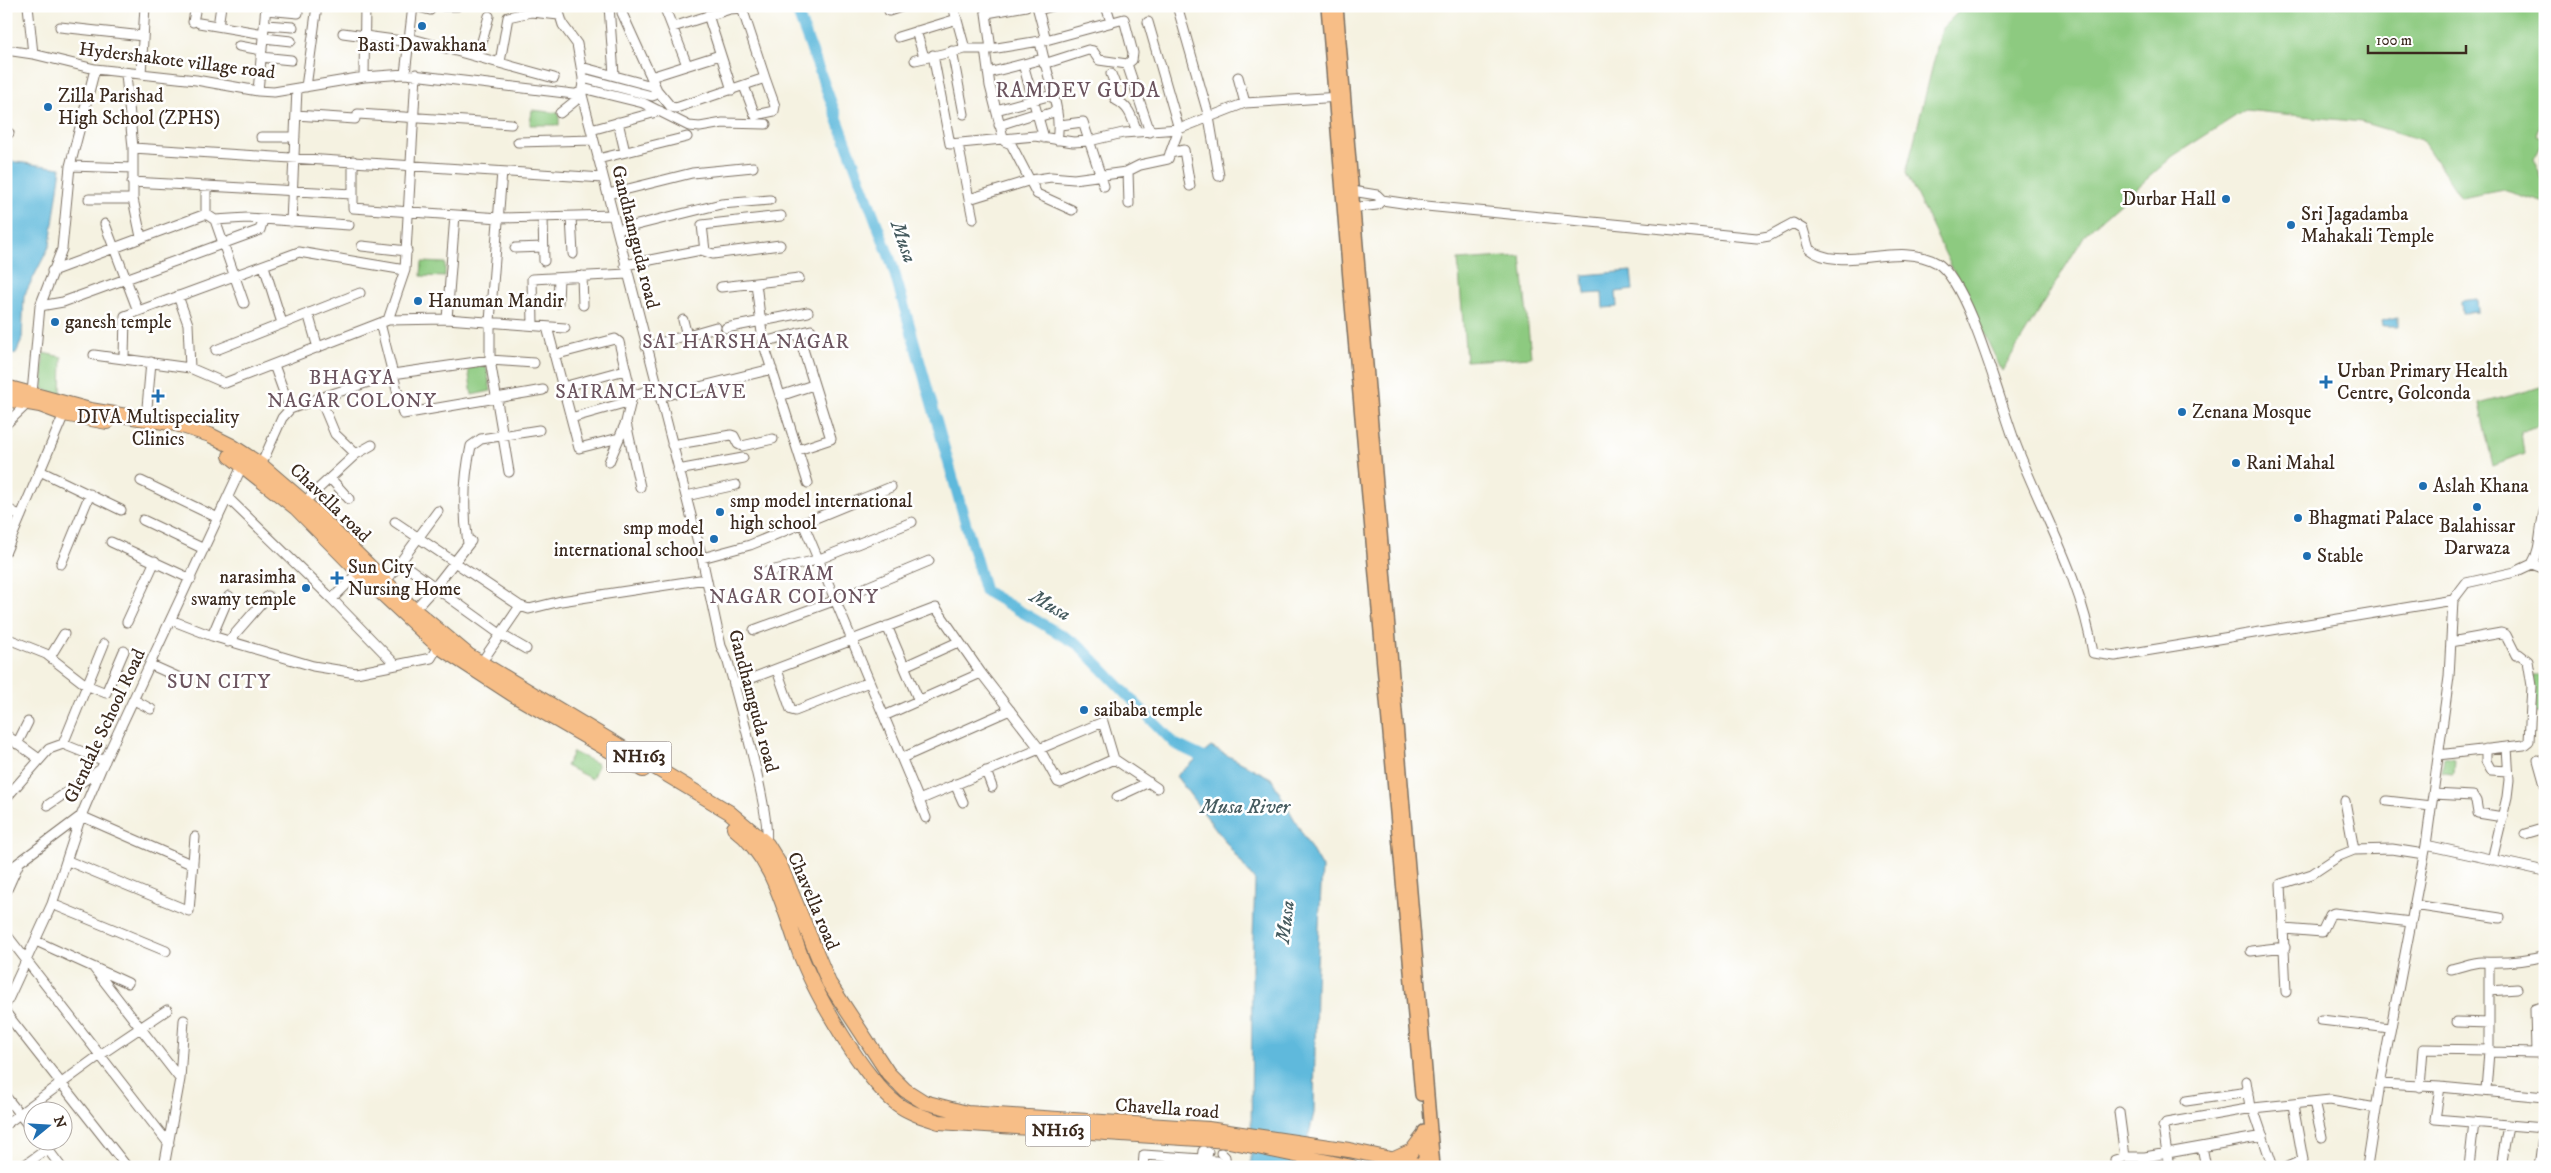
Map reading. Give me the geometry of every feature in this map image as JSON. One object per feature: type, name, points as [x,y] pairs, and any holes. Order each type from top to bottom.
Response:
[{"type":"highway","name":"Chavella road","points":[[6,387],[40,405],[64,414],[172,432],[211,444],[243,464],[296,508],[359,572],[442,641],[512,694],[699,802],[763,849]]},
{"type":"highway","name":"Chavella road","points":[[6,399],[30,399],[176,424],[210,435],[261,465],[304,502],[414,610],[442,641],[702,794],[729,812],[780,865],[828,983],[888,1073],[915,1097],[938,1106],[967,1113],[1211,1152],[1350,1150],[1424,1166]]},
{"type":"highway","points":[[1392,1160],[1412,1151],[1424,1135]]},
{"type":"highway","name":"Chavella road","points":[[1211,1152],[1229,1141],[1350,1166]]},
{"type":"main road","points":[[1327,6],[1341,97]]},
{"type":"main road","points":[[1338,6],[1341,97],[1349,208],[1424,1135],[1424,1166]]},
{"type":"main road","points":[[1349,208],[1434,1167]]},
{"type":"street","points":[[28,6],[33,54]]},
{"type":"street","points":[[141,74],[145,6]]},
{"type":"street","points":[[196,6],[196,22],[264,32],[291,41]]},
{"type":"street","points":[[218,26],[221,6]]},
{"type":"street","points":[[291,222],[296,115],[317,6]]},
{"type":"street","points":[[364,6],[364,77]]},
{"type":"street","points":[[405,74],[414,6],[430,10],[432,6]]},
{"type":"street","points":[[444,6],[457,6]]},
{"type":"street","points":[[609,6],[614,75]]},
{"type":"street","points":[[624,6],[622,13],[657,90],[666,103],[676,108],[765,78]]},
{"type":"street","points":[[664,6],[687,65]]},
{"type":"street","points":[[889,11],[904,6]]},
{"type":"street","points":[[953,6],[965,49]]},
{"type":"street","points":[[1026,6],[986,9],[988,73],[999,125],[1004,141],[1011,144],[1038,194],[1072,210]]},
{"type":"street","points":[[1053,6],[1037,8],[1043,40],[1043,61],[1060,125],[1057,140]]},
{"type":"street","points":[[1106,6],[1111,22]]},
{"type":"street","points":[[673,27],[729,7],[739,7],[744,13],[775,106],[774,111],[755,115],[744,86]]},
{"type":"street","points":[[258,91],[266,8],[298,13]]},
{"type":"street","points":[[1178,9],[1209,117],[1219,176]]},
{"type":"street","points":[[500,62],[508,18],[531,12],[558,10]]},
{"type":"street","name":"Gandhamguda road","points":[[558,10],[563,25],[575,39],[581,67],[581,88],[593,140],[702,558],[721,646],[734,685],[764,810],[768,835],[763,849]]},
{"type":"street","points":[[708,15],[732,90]]},
{"type":"street","points":[[478,56],[488,16]]},
{"type":"street","points":[[898,36],[957,19]]},
{"type":"street","points":[[915,60],[952,51],[988,49],[1043,40],[1124,19],[1126,21],[1132,53],[1132,60],[1127,64],[1098,60],[1093,51],[1088,50],[988,73]]},
{"type":"street","points":[[969,199],[1031,180],[1051,177],[1074,179],[1128,171],[1140,165],[1168,159],[1179,129],[1148,22]]},
{"type":"street","points":[[60,27],[143,36]]},
{"type":"street","points":[[264,32],[292,27]]},
{"type":"street","points":[[916,31],[929,56],[950,144],[1004,141],[1019,137],[1090,141],[1123,133],[1179,129],[1245,103],[1341,97]]},
{"type":"street","points":[[343,33],[409,40],[478,56],[554,78]]},
{"type":"street","points":[[239,46],[291,60]]},
{"type":"street","name":"Hydershakote village road","points":[[6,50],[33,54],[95,69],[126,74],[196,80],[258,91],[301,88],[364,77],[405,74],[581,88]]},
{"type":"street","points":[[952,51],[964,114]]},
{"type":"street","points":[[651,77],[720,55]]},
{"type":"street","points":[[1023,64],[1044,138]]},
{"type":"street","points":[[1127,64],[1150,132]]},
{"type":"street","points":[[581,67],[652,86],[657,90]]},
{"type":"street","points":[[6,424],[30,399],[40,306],[62,249],[70,166],[95,69]]},
{"type":"street","points":[[126,74],[133,148],[133,199],[141,237]]},
{"type":"street","points":[[416,74],[406,270],[384,321],[402,414],[543,390]]},
{"type":"street","points":[[1111,74],[1115,84],[1106,88],[1116,100],[1125,104],[1137,132]]},
{"type":"street","points":[[1238,77],[1245,103]]},
{"type":"street","points":[[581,88],[652,96],[655,95],[657,90]]},
{"type":"street","points":[[581,88],[643,103],[689,126],[700,127],[723,123],[766,124]]},
{"type":"street","points":[[560,113],[575,101],[581,88]]},
{"type":"street","points":[[996,110],[1052,95]]},
{"type":"street","points":[[1129,110],[1142,107]]},
{"type":"street","points":[[591,130],[660,111]]},
{"type":"street","points":[[999,125],[1057,111]]},
{"type":"street","points":[[296,115],[414,118],[511,124]]},
{"type":"street","points":[[618,122],[625,152]]},
{"type":"street","points":[[1060,125],[1083,122],[1104,186]]},
{"type":"street","points":[[261,137],[295,137]]},
{"type":"street","points":[[598,159],[687,137]]},
{"type":"street","points":[[518,142],[593,140]]},
{"type":"street","points":[[958,144],[973,219]]},
{"type":"street","points":[[133,148],[603,178]]},
{"type":"street","points":[[1170,153],[1184,150],[1190,186]]},
{"type":"street","points":[[2545,157],[2545,176]]},
{"type":"street","points":[[353,161],[353,208],[500,218],[572,217],[613,214]]},
{"type":"street","points":[[70,166],[133,168]]},
{"type":"street","points":[[608,194],[692,173],[753,167]]},
{"type":"street","points":[[1128,171],[1129,204]]},
{"type":"street","points":[[502,172],[500,218],[490,321],[490,360],[509,472]]},
{"type":"street","points":[[132,182],[352,194]]},
{"type":"street","points":[[206,187],[206,214]]},
{"type":"street","points":[[1348,190],[1377,195],[1382,200],[1757,238],[1768,236],[1793,223],[1798,224],[1803,229],[1809,249],[1818,254],[1842,258],[1911,255],[1939,264],[1960,291],[1973,322],[2016,446],[2084,606],[2093,653],[2114,656],[2453,600]]},
{"type":"street","points":[[89,199],[133,199]]},
{"type":"street","points":[[617,230],[721,204],[770,200]]},
{"type":"street","points":[[1349,208],[1377,205],[1382,200]]},
{"type":"street","points":[[52,271],[115,246],[206,214]]},
{"type":"street","points":[[206,214],[215,220],[263,220],[349,225]]},
{"type":"street","points":[[447,318],[455,215]]},
{"type":"street","points":[[705,251],[702,225],[781,216]]},
{"type":"street","points":[[543,217],[544,260]]},
{"type":"street","points":[[572,217],[573,254]]},
{"type":"street","points":[[215,220],[244,303]]},
{"type":"street","points":[[40,306],[63,302],[224,245],[260,230],[263,220]]},
{"type":"street","points":[[105,224],[115,246],[138,311]]},
{"type":"street","points":[[533,324],[532,279],[582,276],[626,270],[701,250],[713,254],[780,245]]},
{"type":"street","points":[[362,246],[407,251]]},
{"type":"street","points":[[515,248],[544,247]]},
{"type":"street","points":[[124,358],[125,316],[299,252],[406,270]]},
{"type":"street","points":[[264,266],[282,323]]},
{"type":"street","points":[[582,276],[583,305]]},
{"type":"street","points":[[558,278],[558,303]]},
{"type":"street","points":[[720,287],[799,278]]},
{"type":"street","points":[[756,283],[763,342],[808,483]]},
{"type":"street","points":[[216,350],[360,293]]},
{"type":"street","points":[[178,296],[188,324],[190,368]]},
{"type":"street","points":[[726,328],[759,320],[808,312]]},
{"type":"street","points":[[308,313],[318,348]]},
{"type":"street","points":[[94,355],[190,368],[225,383],[384,321],[447,318],[565,328]]},
{"type":"street","points":[[683,320],[687,336]]},
{"type":"street","points":[[547,327],[579,448],[619,438]]},
{"type":"street","points":[[646,347],[716,327]]},
{"type":"street","points":[[763,342],[811,330]]},
{"type":"street","points":[[798,333],[831,439],[798,450]]},
{"type":"street","points":[[554,355],[617,340],[621,346],[631,398],[626,422],[609,462]]},
{"type":"street","points":[[261,465],[282,418],[290,410],[320,398],[393,374],[490,360],[534,363]]},
{"type":"street","points":[[146,419],[151,362]]},
{"type":"street","points":[[274,365],[290,410]]},
{"type":"street","points":[[571,418],[631,398],[772,369]]},
{"type":"street","points":[[563,387],[625,370]]},
{"type":"street","points":[[780,396],[813,385]]},
{"type":"street","points":[[320,398],[335,434],[356,454]]},
{"type":"street","points":[[6,552],[64,414]]},
{"type":"street","points":[[626,422],[640,487]]},
{"type":"street","points":[[414,610],[435,587],[470,541],[464,519],[467,464],[471,446],[481,440],[539,430]]},
{"type":"street","points":[[672,445],[731,435],[742,446],[773,439]]},
{"type":"street","points":[[304,502],[356,454],[372,446]]},
{"type":"street","points":[[678,470],[743,458]]},
{"type":"street","name":"Glendale School Road","points":[[6,1004],[52,904],[68,861],[81,816],[103,765],[243,464]]},
{"type":"street","points":[[40,472],[121,510]]},
{"type":"street","points":[[330,478],[348,499]]},
{"type":"street","points":[[141,481],[218,518]]},
{"type":"street","points":[[686,496],[736,485]]},
{"type":"street","points":[[702,558],[750,544],[891,487]]},
{"type":"street","points":[[61,564],[90,494]]},
{"type":"street","points":[[228,498],[332,599],[395,664]]},
{"type":"street","points":[[6,508],[21,516]]},
{"type":"street","points":[[2367,1167],[2390,1028],[2432,806],[2449,677],[2453,600],[2466,583],[2515,572],[2532,564],[2539,547],[2540,522],[2545,509]]},
{"type":"street","points":[[385,583],[438,511]]},
{"type":"street","points":[[143,520],[204,549]]},
{"type":"street","points":[[395,522],[419,536],[453,563],[520,606],[529,609],[561,601],[706,579]]},
{"type":"street","points":[[758,574],[817,560],[912,522]]},
{"type":"street","points":[[803,523],[926,818]]},
{"type":"street","points":[[111,542],[191,579]]},
{"type":"street","points":[[754,630],[836,600],[929,561]]},
{"type":"street","points":[[127,622],[155,562]]},
{"type":"street","points":[[400,562],[500,634],[526,649]]},
{"type":"street","points":[[2532,564],[2545,570]]},
{"type":"street","points":[[332,599],[359,572]]},
{"type":"street","points":[[212,636],[229,596]]},
{"type":"street","points":[[228,642],[268,596]]},
{"type":"street","points":[[481,663],[520,606]]},
{"type":"street","points":[[734,685],[936,608],[958,642],[1039,748],[1056,780],[1061,783],[1114,759]]},
{"type":"street","points":[[171,620],[228,642],[313,666],[356,673],[431,658],[442,641]]},
{"type":"street","points":[[887,626],[919,700]]},
{"type":"street","points":[[2438,755],[2524,745],[2529,741],[2532,686],[2528,661],[2519,654],[2516,655],[2506,635],[2501,633],[2450,642]]},
{"type":"street","points":[[50,657],[64,634]]},
{"type":"street","points":[[6,638],[50,657],[86,685],[106,693],[124,651]]},
{"type":"street","points":[[905,666],[958,642]]},
{"type":"street","points":[[63,744],[104,644]]},
{"type":"street","points":[[151,665],[189,682]]},
{"type":"street","points":[[777,670],[791,710],[795,711],[869,682]]},
{"type":"street","points":[[884,716],[981,673]]},
{"type":"street","points":[[134,700],[151,708]]},
{"type":"street","points":[[902,758],[1010,710]]},
{"type":"street","points":[[28,722],[10,741],[39,759]]},
{"type":"street","points":[[919,800],[1103,722],[1114,759],[1157,788]]},
{"type":"street","points":[[6,798],[49,749],[63,744],[103,765],[48,805]]},
{"type":"street","points":[[2492,860],[2507,797],[2507,747]]},
{"type":"street","points":[[2486,749],[2486,761],[2491,770],[2508,771]]},
{"type":"street","points":[[2538,760],[2545,785]]},
{"type":"street","points":[[986,771],[992,787]]},
{"type":"street","points":[[1117,797],[1149,782]]},
{"type":"street","points":[[955,784],[963,802]]},
{"type":"street","points":[[2433,794],[2473,796],[2478,813],[2502,817]]},
{"type":"street","points":[[2345,801],[2354,850]]},
{"type":"street","points":[[2386,801],[2432,806]]},
{"type":"street","points":[[6,872],[81,816],[193,865]]},
{"type":"street","points":[[2525,834],[2545,828]]},
{"type":"street","points":[[68,861],[190,911],[195,837]]},
{"type":"street","points":[[2286,992],[2281,884],[2312,874],[2339,856],[2354,850],[2425,849],[2545,871]]},
{"type":"street","points":[[6,892],[19,863]]},
{"type":"street","points":[[52,904],[166,951]]},
{"type":"street","points":[[2414,905],[2500,918]]},
{"type":"street","points":[[2284,929],[2322,932],[2330,915],[2334,913],[2411,922]]},
{"type":"street","points":[[6,934],[169,1144]]},
{"type":"street","points":[[36,941],[128,983]]},
{"type":"street","points":[[2251,951],[2285,947]]},
{"type":"street","points":[[2452,969],[2482,962],[2488,964],[2526,962],[2545,956]]},
{"type":"street","points":[[2486,1090],[2489,1051],[2488,964]]},
{"type":"street","points":[[93,967],[180,1079]]},
{"type":"street","points":[[2489,991],[2517,989]]},
{"type":"street","points":[[2420,1087],[2423,1049],[2536,1053],[2535,1009],[2545,1006]]},
{"type":"street","points":[[6,1124],[100,1055],[167,1010]]},
{"type":"street","points":[[6,1013],[127,1167]]},
{"type":"street","points":[[164,1167],[180,1079],[184,1020]]},
{"type":"street","points":[[2322,1020],[2390,1028]]},
{"type":"street","points":[[2457,1022],[2489,1024]]},
{"type":"street","points":[[2246,1081],[2252,1108],[2264,1136],[2273,1167]]},
{"type":"street","points":[[2380,1084],[2486,1090],[2545,1097]]},
{"type":"street","points":[[2440,1087],[2435,1119],[2544,1128],[2541,1162]]},
{"type":"street","points":[[2186,1101],[2248,1092]]},
{"type":"street","points":[[6,1097],[22,1118]]},
{"type":"street","points":[[2204,1098],[2206,1116]]},
{"type":"street","points":[[2169,1167],[2164,1124],[2252,1108],[2330,1100],[2376,1108]]},
{"type":"street","points":[[2314,1102],[2322,1137]]},
{"type":"street","points":[[2287,1167],[2303,1160],[2293,1105]]},
{"type":"street","points":[[2120,1112],[2125,1157]]},
{"type":"street","points":[[2469,1167],[2474,1122]]},
{"type":"street","points":[[2501,1167],[2508,1125]]},
{"type":"street","points":[[2116,1167],[2115,1160],[2125,1157],[2167,1153],[2264,1136]]},
{"type":"street","points":[[2202,1147],[2206,1167]]},
{"type":"street","points":[[22,1167],[46,1150]]},
{"type":"street","points":[[48,1150],[61,1167]]},
{"type":"street","points":[[1143,1167],[1144,1155],[1211,1152],[1225,1157],[1226,1167]]},
{"type":"green space","points":[[1964,6],[2545,6],[2545,105],[2536,136],[2544,139],[2533,159],[2545,185],[2545,203],[2503,190],[2461,198],[2422,140],[2361,122],[2245,110],[2173,156],[2086,233],[2002,371],[1906,173],[1942,28]]},
{"type":"green space","points":[[532,110],[559,113],[559,125],[530,125]]},
{"type":"green space","points":[[1521,256],[1531,357],[1466,361],[1458,260]]},
{"type":"green space","points":[[422,262],[445,263],[445,277],[421,276]]},
{"type":"green space","points":[[43,353],[62,357],[61,395],[43,389]]},
{"type":"green space","points":[[486,365],[491,391],[472,395],[468,368]]},
{"type":"green space","points":[[2545,386],[2545,423],[2521,432],[2524,454],[2493,466],[2479,404]]},
{"type":"green space","points":[[2533,675],[2545,675],[2545,713],[2534,713]]},
{"type":"green space","points":[[573,752],[598,764],[592,779],[566,766]]},
{"type":"green space","points":[[2444,757],[2454,759],[2453,774],[2442,773]]},
{"type":"water","points":[[9,161],[61,168],[50,245],[24,296],[22,340],[16,353],[7,356],[6,184]]},
{"type":"water","points":[[1631,271],[1633,290],[1616,292],[1617,307],[1603,308],[1602,293],[1585,294],[1583,275]]},
{"type":"water","points":[[2477,299],[2478,312],[2462,313],[2461,301]]},
{"type":"water","points":[[2398,317],[2398,326],[2383,326],[2382,321]]},
{"type":"water","name":"Musa River","points":[[1211,747],[1271,778],[1322,868],[1316,985],[1314,1113],[1301,1167],[1251,1167],[1252,965],[1255,881],[1176,776]]},
{"type":"waterway","name":"Musa","points":[[795,6],[892,264],[985,591],[1079,645],[1175,744],[1213,762]]},
{"type":"place","name":"Basti Dawakhana","points":[[422,26]]},
{"type":"place","name":"Zilla Parishad High School (ZPHS)","points":[[48,107]]},
{"type":"place","name":"Durbar Hall","points":[[2226,199]]},
{"type":"place","name":"Sri Jagadamba Mahakali Temple","points":[[2291,225]]},
{"type":"place","name":"Hanuman Mandir","points":[[418,301]]},
{"type":"place","name":"ganesh temple","points":[[55,322]]},
{"type":"place","name":"Urban Primary Health Centre, Golconda","points":[[2326,382]]},
{"type":"place","name":"DIVA Multispeciality Clinics","points":[[158,396]]},
{"type":"place","name":"Zenana Mosque","points":[[2182,412]]},
{"type":"place","name":"Rani Mahal","points":[[2236,463]]},
{"type":"place","name":"Aslah Khana","points":[[2423,486]]},
{"type":"place","name":"Balahissar Darwaza","points":[[2477,507]]},
{"type":"place","name":"smp model international high school","points":[[720,512]]},
{"type":"place","name":"Bhagmati Palace","points":[[2298,518]]},
{"type":"place","name":"smp model international school","points":[[714,539]]},
{"type":"place","name":"Stable","points":[[2307,556]]},
{"type":"place","name":"Sun City Nursing Home","points":[[337,578]]},
{"type":"place","name":"narasimha swamy temple","points":[[306,588]]},
{"type":"place","name":"saibaba temple","points":[[1084,710]]},
{"type":"district","name":"RAMDEV GUDA","points":[[1078,91]]},
{"type":"district","name":"SAI HARSHA NAGAR","points":[[746,342]]},
{"type":"district","name":"BHAGYA NAGAR COLONY","points":[[352,390]]},
{"type":"district","name":"SAIRAM ENCLAVE","points":[[651,392]]},
{"type":"district","name":"SAIRAM NAGAR COLONY","points":[[794,586]]},
{"type":"district","name":"SUN CITY","points":[[219,682]]}]
